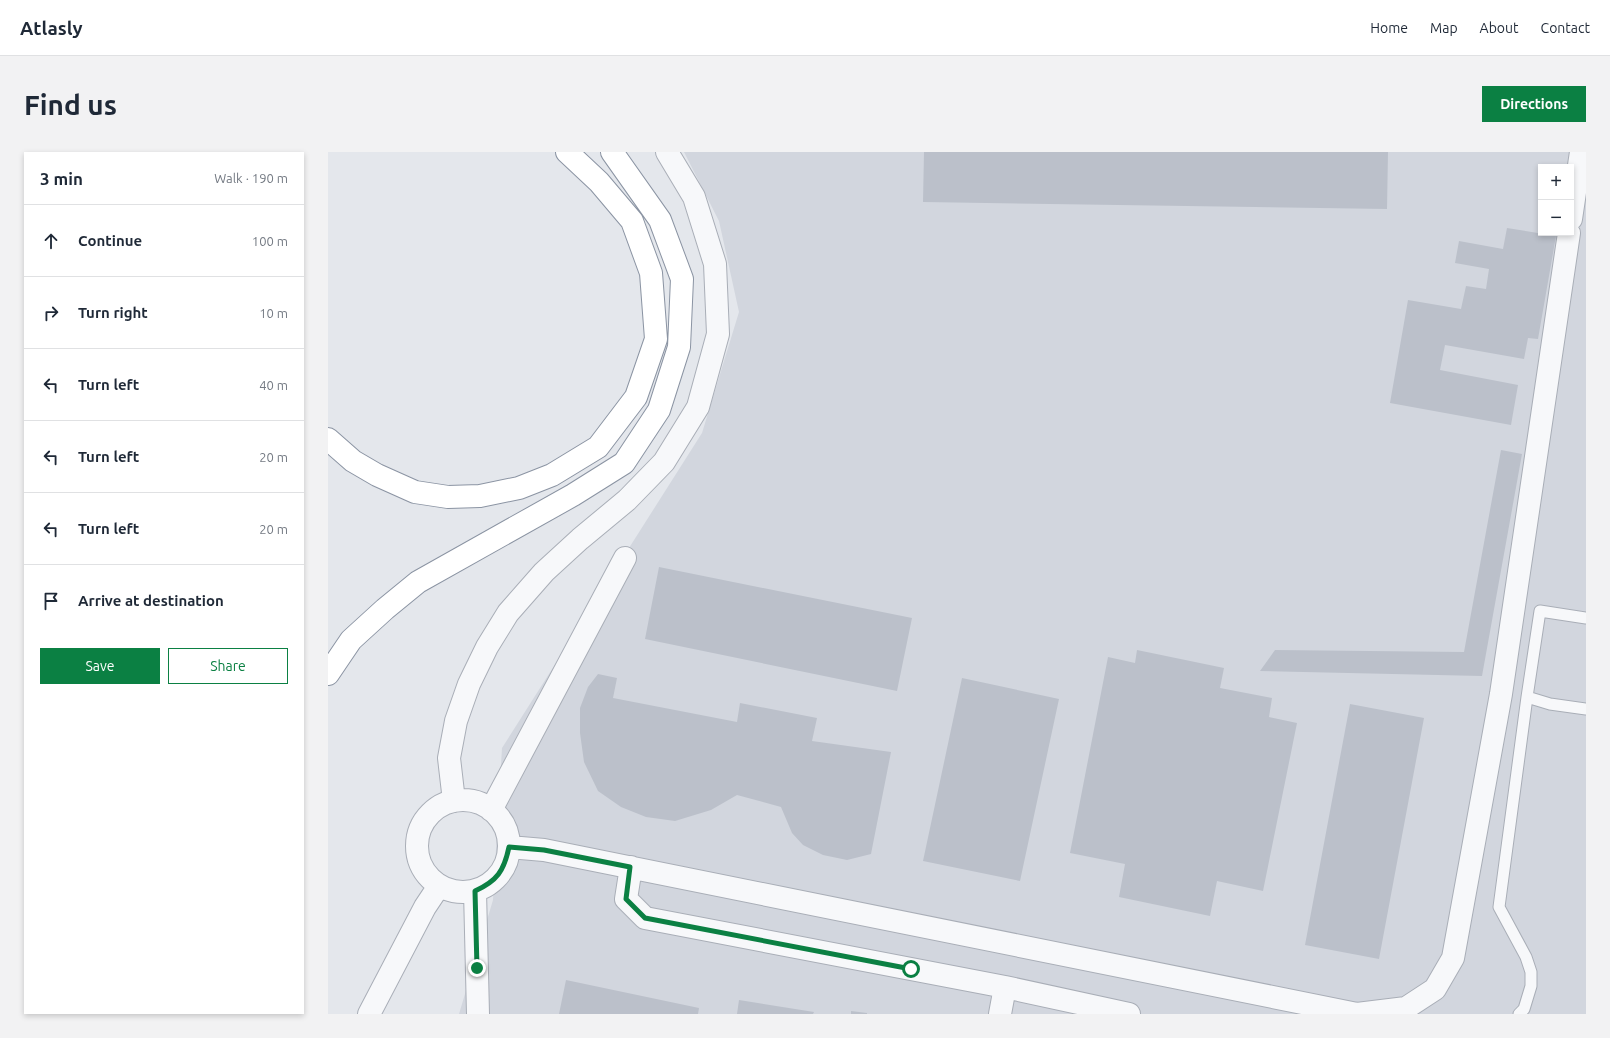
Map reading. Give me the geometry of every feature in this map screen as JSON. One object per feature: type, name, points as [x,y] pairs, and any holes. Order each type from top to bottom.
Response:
[{"type":"highway","points":[[328,439],[353,461],[377,475],[415,492],[448,497],[480,496],[518,488],[552,475],[598,447],[636,397],[656,339],[651,273],[632,221],[599,182],[567,152]]},
{"type":"highway","points":[[328,674],[351,640],[418,582],[566,498],[624,463],[659,410],[679,347],[682,279],[660,220],[612,152]]},
{"type":"street","points":[[454,801],[449,758],[456,721],[469,684],[487,647],[505,618],[544,572],[580,539],[627,500],[664,462],[698,407],[718,334],[715,264],[694,197],[667,152]]},
{"type":"street","points":[[1574,200],[1581,152]]},
{"type":"street","points":[[509,847],[544,850],[1357,1014],[1410,1012],[1435,989],[1453,958],[1501,694],[1569,236]]},
{"type":"street","points":[[492,810],[625,558]]},
{"type":"street","points":[[467,800],[480,803],[492,810],[501,820],[507,833],[509,847],[506,862],[499,875],[488,885],[475,891],[450,891],[439,886],[427,875],[419,862],[416,846],[419,830],[427,816],[439,806],[454,801],[467,800]]},
{"type":"street","points":[[630,867],[626,899],[645,918],[1005,987],[1129,1014]]},
{"type":"street","points":[[369,1014],[425,907],[439,886]]},
{"type":"street","points":[[475,891],[478,1014]]},
{"type":"street","points":[[1000,1014],[1005,987]]},
{"type":"lane","points":[[1519,1014],[1524,1009],[1531,986],[1531,972],[1526,957],[1499,907],[1526,697],[1540,611],[1586,618]]},
{"type":"lane","points":[[1526,697],[1550,704],[1586,709]]},
{"type":"shaded area","points":[[684,152],[1586,152],[1586,1014],[459,1014],[493,900],[502,748],[702,433],[739,312],[719,221]]},
{"type":"building","points":[[924,152],[1388,152],[1387,209],[923,202]]},
{"type":"building","points":[[1507,228],[1538,233],[1538,236],[1556,236],[1538,339],[1528,338],[1524,359],[1445,345],[1440,370],[1518,385],[1511,425],[1390,403],[1408,300],[1461,309],[1466,286],[1486,289],[1489,269],[1455,263],[1459,241],[1503,249]]},
{"type":"building","points":[[1501,450],[1522,454],[1482,676],[1260,671],[1275,650],[1464,652]]},
{"type":"building","points":[[659,567],[912,618],[897,691],[645,639]]},
{"type":"building","points":[[1137,650],[1224,668],[1220,688],[1272,698],[1269,717],[1297,723],[1263,891],[1217,881],[1210,916],[1119,897],[1125,864],[1070,853],[1108,657],[1135,663]]},
{"type":"building","points":[[598,674],[617,678],[613,698],[737,722],[740,703],[817,718],[812,741],[891,752],[871,854],[847,860],[823,855],[803,845],[792,833],[781,807],[737,795],[711,810],[675,821],[646,817],[621,807],[598,791],[584,762],[580,733],[580,708],[588,687]]},
{"type":"building","points":[[962,678],[1059,699],[1020,881],[923,861]]},
{"type":"building","points":[[1350,704],[1424,718],[1379,959],[1305,945]]},
{"type":"building","points":[[566,980],[699,1008],[698,1014],[559,1014]]},
{"type":"building","points":[[739,1000],[814,1012],[813,1014],[737,1014]]},
{"type":"building","points":[[851,1011],[867,1013],[867,1014],[851,1014]]},
{"type":"route","points":[[477,968],[475,891],[488,885],[499,875],[506,862],[509,847],[544,850],[630,867],[626,899],[645,918],[911,969]]}]
